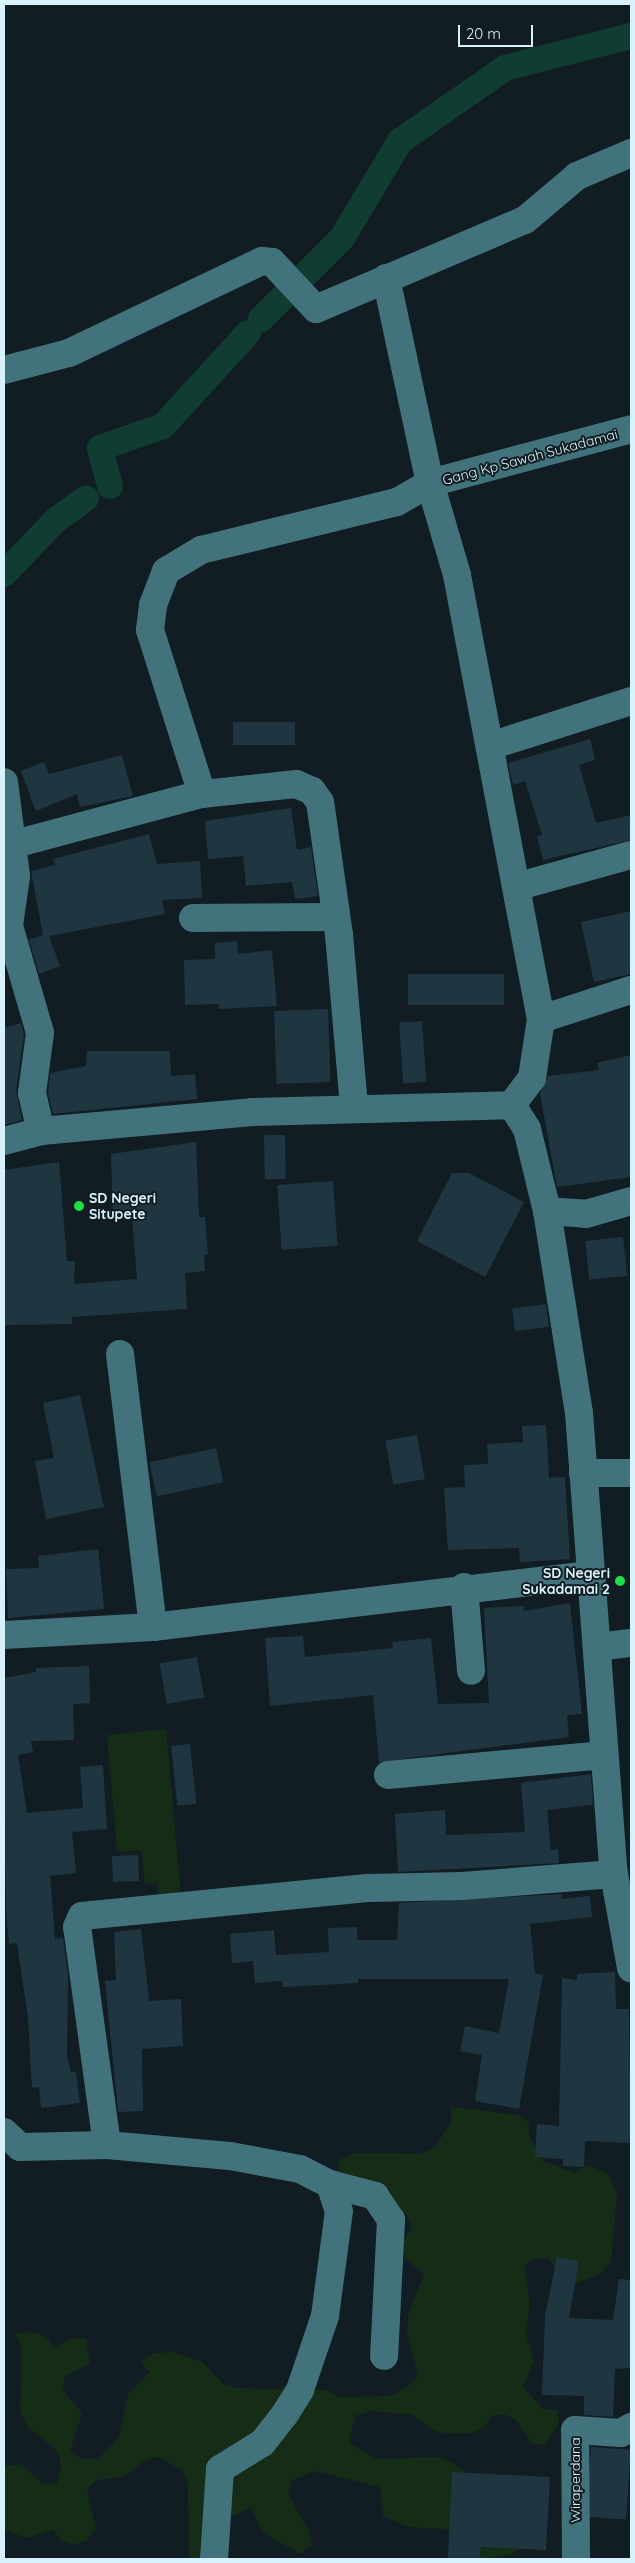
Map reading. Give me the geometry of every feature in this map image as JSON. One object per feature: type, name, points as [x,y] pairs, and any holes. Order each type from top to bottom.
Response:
[{"type":"street","points":[[4,370],[69,353],[262,261],[272,262],[316,309],[525,220],[577,176],[631,153]]},
{"type":"street","points":[[386,278],[430,484],[457,575],[519,886],[541,1018],[532,1078],[512,1105]]},
{"type":"street","name":"Gang Kp Sawah Sukadamai","points":[[202,794],[150,630],[153,605],[166,571],[201,550],[398,502],[430,484],[631,429]]},
{"type":"street","points":[[490,746],[631,701]]},
{"type":"street","points":[[4,782],[16,876],[9,926],[40,1033],[32,1093],[41,1131]]},
{"type":"street","points":[[11,845],[202,794],[296,784],[312,791],[320,802],[335,917],[354,1106]]},
{"type":"street","points":[[519,886],[631,856]]},
{"type":"street","points":[[193,918],[335,917]]},
{"type":"street","points":[[541,1018],[631,990]]},
{"type":"street","points":[[4,1141],[41,1131],[354,1106],[512,1105]]},
{"type":"street","points":[[512,1105],[528,1129],[547,1211],[579,1413],[614,1874],[631,1968]]},
{"type":"street","points":[[547,1211],[586,1214],[631,1201]]},
{"type":"street","points":[[120,1354],[153,1627]]},
{"type":"street","points":[[583,1473],[631,1473]]},
{"type":"street","points":[[4,1635],[153,1627],[464,1587],[590,1575]]},
{"type":"street","points":[[464,1587],[471,1672]]},
{"type":"street","points":[[597,1647],[631,1642]]},
{"type":"street","points":[[388,1775],[604,1755]]},
{"type":"street","points":[[108,2145],[77,1927],[82,1916],[370,1888],[462,1886],[614,1874]]},
{"type":"street","points":[[4,2132],[20,2147],[108,2145],[238,2158],[300,2169],[330,2184],[375,2196],[391,2220],[384,2356]]},
{"type":"street","points":[[214,2559],[220,2469],[262,2443],[284,2414],[300,2390],[324,2316],[339,2211],[330,2184]]},
{"type":"street","name":"Wiraperdana","points":[[576,2559],[574,2430],[621,2433],[631,2427]]},
{"type":"green space","points":[[166,1729],[181,1896],[158,1898],[157,1883],[145,1884],[142,1850],[117,1852],[107,1735]]},
{"type":"green space","points":[[451,2107],[519,2115],[530,2123],[529,2136],[543,2161],[575,2173],[588,2165],[608,2174],[617,2195],[611,2261],[602,2273],[577,2283],[565,2282],[549,2259],[536,2258],[525,2265],[530,2305],[526,2334],[534,2361],[523,2387],[543,2409],[557,2410],[559,2423],[545,2444],[532,2444],[516,2420],[504,2414],[492,2416],[485,2426],[473,2433],[448,2434],[435,2431],[411,2414],[370,2411],[355,2416],[349,2443],[377,2459],[441,2457],[454,2464],[470,2475],[523,2547],[510,2555],[481,2559],[467,2553],[447,2529],[408,2527],[383,2516],[380,2487],[315,2471],[291,2481],[288,2494],[309,2531],[312,2544],[301,2554],[263,2533],[251,2507],[229,2518],[218,2559],[189,2559],[188,2484],[182,2470],[159,2457],[146,2460],[124,2476],[97,2480],[87,2489],[96,2530],[87,2540],[75,2545],[62,2541],[53,2530],[27,2538],[4,2530],[4,2466],[22,2464],[43,2484],[57,2483],[61,2469],[59,2453],[27,2426],[20,2412],[22,2347],[15,2334],[31,2332],[45,2336],[55,2347],[70,2339],[86,2338],[90,2364],[65,2376],[63,2391],[82,2413],[70,2452],[82,2459],[98,2459],[119,2437],[128,2394],[150,2372],[140,2362],[155,2353],[172,2352],[202,2362],[223,2384],[237,2388],[326,2390],[339,2397],[391,2396],[407,2387],[418,2376],[407,2332],[408,2315],[424,2274],[402,2255],[402,2240],[412,2228],[407,2214],[395,2213],[336,2175],[339,2160],[355,2153],[419,2154],[434,2148],[451,2123]]},
{"type":"building","points":[[233,722],[295,722],[295,745],[233,745]]},
{"type":"building","points":[[590,739],[595,760],[579,765],[596,823],[631,815],[631,840],[543,860],[537,836],[542,835],[525,781],[513,785],[508,763]]},
{"type":"building","points":[[122,755],[133,796],[80,807],[77,794],[36,811],[21,771],[44,762],[49,774]]},
{"type":"building","points":[[291,808],[297,850],[311,847],[318,896],[295,899],[292,882],[246,886],[243,856],[208,859],[205,821]]},
{"type":"building","points":[[149,834],[157,864],[200,861],[202,898],[162,900],[165,914],[49,936],[60,966],[39,974],[29,940],[43,935],[31,871],[55,865],[53,859]]},
{"type":"building","points":[[631,911],[631,974],[594,982],[581,922]]},
{"type":"building","points":[[237,941],[238,954],[272,950],[277,1006],[219,1009],[219,1004],[185,1005],[184,960],[215,959],[215,943]]},
{"type":"building","points":[[408,974],[504,974],[504,1005],[408,1005]]},
{"type":"building","points":[[328,1009],[331,1082],[277,1084],[274,1011]]},
{"type":"building","points":[[422,1021],[426,1082],[403,1083],[399,1023]]},
{"type":"building","points":[[21,1023],[24,1034],[16,1091],[22,1120],[4,1125],[4,1028]]},
{"type":"building","points":[[87,1051],[170,1051],[171,1076],[195,1074],[197,1099],[53,1114],[48,1092],[50,1073],[86,1066]]},
{"type":"building","points":[[631,1055],[631,1177],[557,1187],[540,1094],[548,1076],[599,1070],[597,1063]]},
{"type":"building","points":[[264,1135],[285,1135],[286,1179],[265,1179]]},
{"type":"building","points":[[196,1142],[199,1217],[205,1217],[208,1254],[204,1255],[205,1271],[185,1273],[187,1309],[72,1317],[72,1324],[4,1325],[4,1170],[59,1162],[67,1261],[75,1261],[74,1284],[137,1279],[132,1216],[113,1216],[111,1154]]},
{"type":"building","points":[[452,1173],[469,1173],[524,1202],[485,1277],[417,1241]]},
{"type":"building","points":[[333,1181],[338,1246],[282,1250],[277,1185]]},
{"type":"building","points":[[623,1237],[627,1276],[589,1280],[585,1241]]},
{"type":"building","points":[[546,1304],[549,1327],[515,1331],[512,1308]]},
{"type":"building","points":[[80,1395],[104,1507],[46,1519],[35,1461],[54,1458],[43,1403]]},
{"type":"building","points":[[546,1425],[549,1478],[565,1477],[570,1559],[520,1562],[519,1548],[448,1550],[444,1488],[465,1487],[464,1465],[488,1464],[487,1444],[523,1442],[522,1426]]},
{"type":"building","points":[[417,1435],[425,1479],[393,1485],[385,1441]]},
{"type":"building","points":[[216,1448],[223,1482],[157,1496],[149,1462]]},
{"type":"building","points":[[98,1549],[104,1609],[8,1618],[6,1569],[39,1568],[38,1556]]},
{"type":"building","points":[[570,1603],[582,1714],[567,1715],[569,1737],[379,1762],[373,1695],[270,1706],[265,1638],[303,1636],[305,1657],[393,1648],[392,1642],[431,1638],[438,1704],[489,1703],[484,1608],[523,1606],[524,1611]]},
{"type":"building","points":[[197,1657],[204,1697],[167,1704],[160,1664]]},
{"type":"building","points":[[89,1666],[90,1703],[73,1704],[74,1740],[31,1741],[33,1752],[18,1755],[27,1813],[83,1808],[80,1767],[103,1765],[107,1829],[72,1832],[76,1873],[50,1876],[55,1939],[63,1938],[68,1974],[67,2056],[71,2072],[76,2072],[80,2103],[41,2108],[39,2087],[32,2088],[28,2018],[17,1943],[9,1944],[6,1911],[4,1678],[36,1672],[36,1668]]},
{"type":"building","points":[[190,1744],[196,1804],[177,1806],[171,1746]]},
{"type":"building","points":[[591,1774],[593,1805],[547,1810],[551,1850],[558,1849],[559,1863],[398,1872],[395,1814],[445,1810],[446,1835],[525,1832],[521,1783]]},
{"type":"building","points":[[138,1855],[139,1881],[113,1882],[112,1856]]},
{"type":"building","points":[[562,1894],[562,1899],[590,1896],[592,1917],[530,1924],[535,1973],[543,1975],[519,2109],[475,2101],[482,2055],[460,2051],[465,2026],[499,2033],[509,1979],[358,1979],[358,1983],[282,1987],[282,1981],[255,1983],[253,1961],[232,1963],[230,1934],[274,1930],[276,1955],[329,1952],[328,1928],[357,1927],[357,1940],[397,1940],[399,1903]]},
{"type":"building","points":[[141,1929],[149,2001],[181,1999],[183,2046],[142,2049],[143,2111],[118,2112],[105,1981],[116,1980],[114,1932]]},
{"type":"building","points":[[615,1972],[616,2009],[629,2009],[631,2143],[585,2141],[584,2167],[563,2166],[563,2159],[535,2157],[537,2124],[559,2126],[562,1978],[577,1980],[577,1974]]},
{"type":"building","points":[[557,2257],[579,2261],[569,2318],[613,2320],[619,2279],[631,2280],[631,2368],[615,2369],[613,2417],[584,2415],[584,2396],[542,2395],[545,2316]]},
{"type":"building","points":[[591,2447],[631,2450],[626,2520],[586,2517]]},
{"type":"building","points":[[452,2472],[550,2477],[546,2550],[481,2547],[479,2559],[448,2559]]},
{"type":"waterway","points":[[261,319],[342,238],[400,141],[505,68],[631,36]]},
{"type":"waterway","points":[[110,486],[100,448],[163,426],[248,333]]},
{"type":"waterway","points":[[4,574],[56,520],[86,498]]},
{"type":"place","name":"SD Negeri Situpete","points":[[79,1206]]},
{"type":"place","name":"SD Negeri Sukadamai 2","points":[[620,1581]]}]
